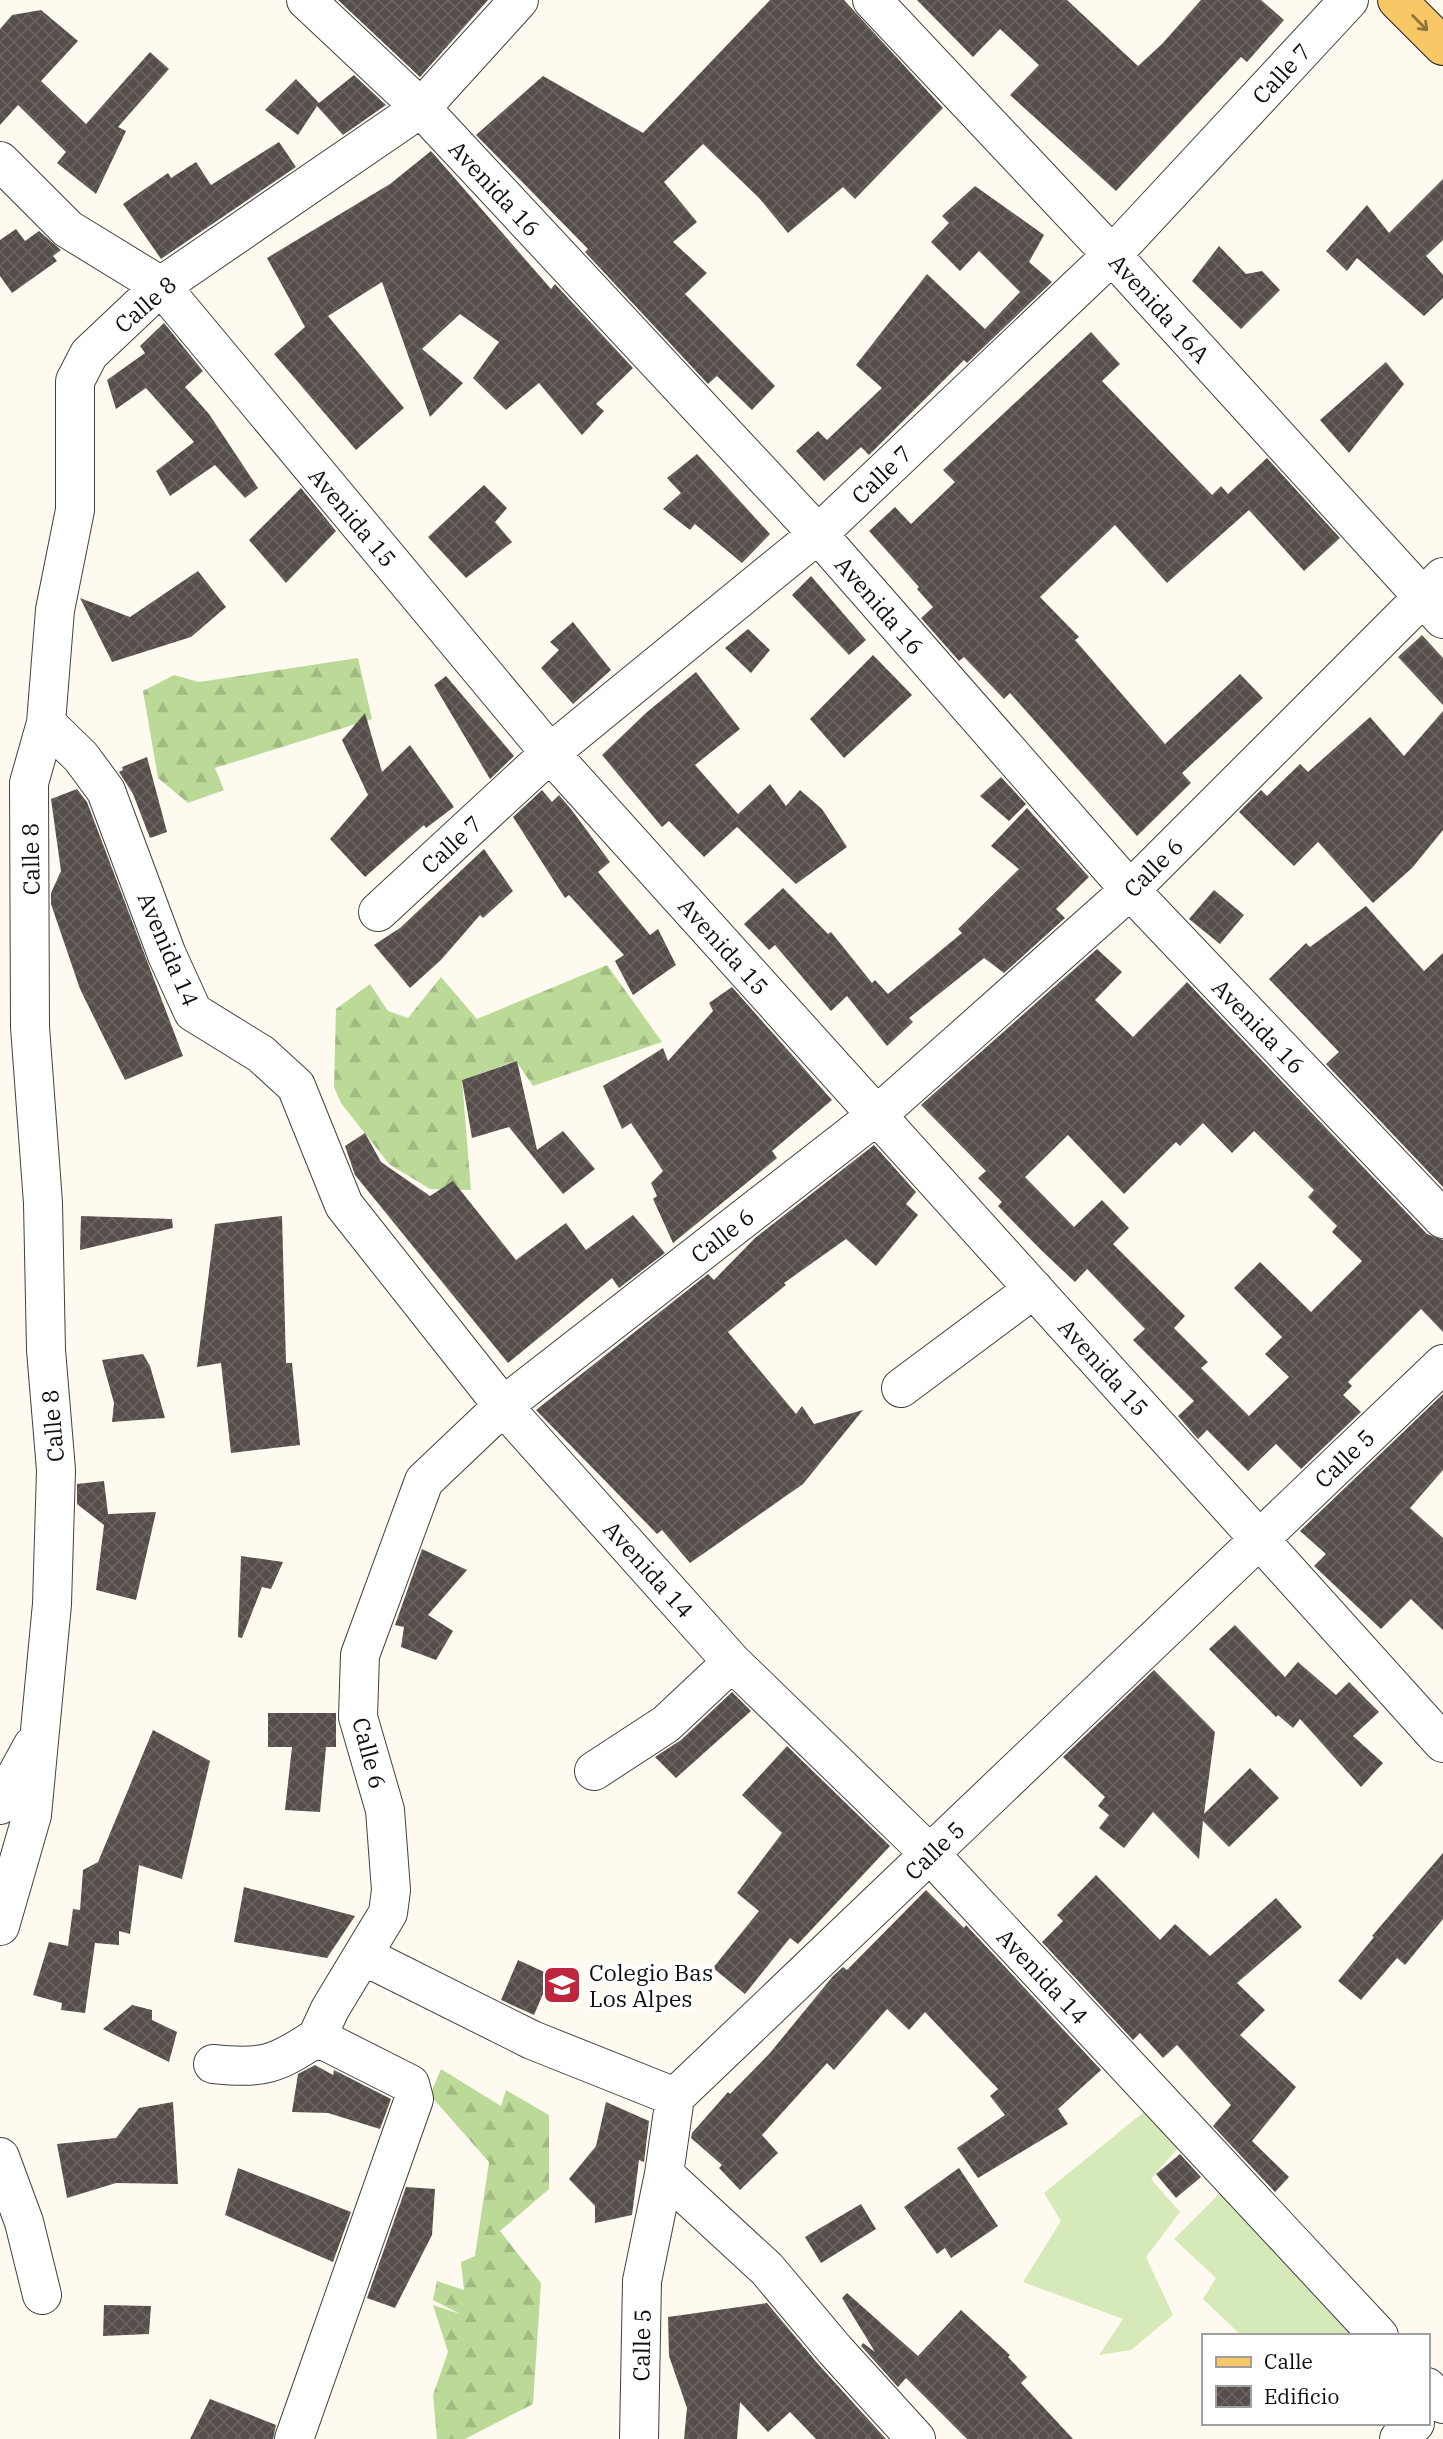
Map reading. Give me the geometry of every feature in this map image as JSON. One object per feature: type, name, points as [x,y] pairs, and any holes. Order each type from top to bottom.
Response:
[{"type":"main road","points":[[1397,0],[1443,46]]},
{"type":"street","name":"Avenida 16","points":[[306,0],[421,107],[818,534],[1130,890],[1443,1219]]},
{"type":"street","name":"Calle 8","points":[[0,1926],[32,1815],[42,1728],[57,1470],[46,1350],[43,1203],[30,1027],[29,783],[46,723],[55,610],[75,510],[75,381],[89,354],[161,286],[421,107],[519,0]]},
{"type":"street","name":"Avenida 16A","points":[[872,0],[1436,598]]},
{"type":"street","name":"Calle 7","points":[[378,912],[550,753],[818,534],[1112,255],[1349,0]]},
{"type":"street","name":"Avenida 15","points":[[0,160],[68,229],[161,286],[550,753],[1443,1743]]},
{"type":"street","name":"Calle 6","points":[[317,2037],[330,2009],[388,1913],[391,1890],[385,1810],[358,1717],[360,1655],[424,1481],[503,1406],[877,1115],[1130,890],[1436,598]]},
{"type":"street","name":"Avenida 14","points":[[46,723],[81,757],[106,790],[167,955],[193,1012],[261,1054],[296,1086],[344,1205],[503,1406],[732,1662],[930,1854],[1377,2334]]},
{"type":"street","points":[[901,1388],[1034,1289]]},
{"type":"street","name":"Calle 5","points":[[639,2439],[642,2281],[664,2175],[675,2097],[1443,1364]]},
{"type":"street","points":[[594,1771],[666,1724],[732,1662]]},
{"type":"street","points":[[0,1805],[42,1728]]},
{"type":"street","points":[[364,1956],[532,2040],[675,2097]]},
{"type":"street","points":[[213,2064],[250,2067],[284,2060],[317,2037],[410,2084],[414,2099],[294,2439]]},
{"type":"street","points":[[0,2157],[24,2222],[42,2295]]},
{"type":"street","points":[[664,2175],[767,2269],[835,2350],[916,2439]]},
{"type":"street","points":[[1399,2439],[1412,2425]]},
{"type":"green space","points":[[358,658],[372,719],[215,768],[224,790],[188,803],[158,778],[143,691],[174,675],[199,682]]},
{"type":"green space","points":[[607,965],[662,1042],[533,1086],[516,1061],[462,1080],[471,1190],[430,1189],[389,1164],[341,1103],[334,1087],[336,1009],[370,984],[388,1011],[408,1018],[441,977],[477,1019]]},
{"type":"green space","points":[[441,2069],[501,2106],[506,2090],[549,2115],[549,2189],[500,2231],[541,2283],[533,2404],[465,2439],[437,2439],[433,2395],[448,2352],[433,2305],[460,2314],[433,2300],[437,2281],[464,2290],[461,2262],[475,2256],[489,2162],[430,2095]]},
{"type":"green space","points":[[1145,2111],[1178,2148],[1151,2179],[1180,2212],[1146,2257],[1173,2315],[1131,2350],[1099,2355],[1123,2319],[1023,2282],[1061,2221],[1044,2193]]},
{"type":"green space","points":[[1223,2190],[1353,2334],[1240,2334],[1203,2299],[1216,2278],[1174,2239]]},
{"type":"building","points":[[338,0],[488,0],[420,77]]},
{"type":"building","points":[[770,0],[844,0],[943,108],[855,199],[843,187],[788,233],[759,198],[703,144],[664,182],[697,222],[673,242],[707,273],[685,294],[775,386],[752,410],[717,376],[708,384],[585,252],[588,249],[476,135],[543,76],[643,133]]},
{"type":"building","points":[[917,0],[1067,0],[1138,66],[1162,44],[1201,0],[1261,0],[1284,20],[1247,62],[1241,57],[1116,191],[1010,95],[1039,65],[1000,29],[973,57]]},
{"type":"building","points":[[41,10],[78,41],[41,81],[86,124],[150,52],[169,69],[118,127],[126,131],[96,194],[57,163],[66,152],[18,105],[0,125],[0,29],[12,15]]},
{"type":"building","points":[[354,75],[386,105],[343,135],[317,106],[298,135],[265,110],[296,79],[319,103]]},
{"type":"building","points":[[279,142],[296,167],[161,259],[123,204],[168,173],[171,178],[196,162],[211,185]]},
{"type":"building","points":[[431,151],[551,289],[555,284],[633,368],[596,404],[604,411],[582,435],[539,383],[506,410],[473,378],[499,342],[460,314],[422,349],[463,383],[430,417],[382,282],[328,316],[404,408],[356,450],[274,354],[305,327],[267,258],[390,184]]},
{"type":"building","points":[[1443,179],[1443,240],[1426,256],[1443,275],[1443,298],[1424,316],[1357,258],[1347,271],[1326,251],[1367,205],[1389,233]]},
{"type":"building","points":[[975,186],[1044,235],[1029,262],[1052,282],[967,363],[964,360],[869,455],[861,447],[824,481],[796,451],[818,431],[827,440],[882,388],[856,365],[927,274],[985,329],[1020,292],[979,251],[960,271],[931,242],[949,223],[942,216]]},
{"type":"building","points":[[16,229],[25,241],[39,231],[61,250],[53,256],[57,261],[12,293],[0,276],[0,240]]},
{"type":"building","points":[[1219,246],[1246,274],[1262,271],[1280,290],[1241,329],[1192,281]]},
{"type":"building","points":[[164,323],[203,371],[185,387],[209,414],[258,488],[245,498],[215,465],[170,496],[156,471],[194,442],[146,388],[116,409],[107,380],[145,353],[140,346]]},
{"type":"building","points":[[1091,332],[1120,364],[1102,381],[1212,495],[1221,486],[1228,494],[1267,458],[1340,538],[1304,571],[1249,510],[1167,583],[1115,525],[1040,597],[1079,637],[1075,640],[1165,744],[1240,674],[1263,698],[1182,773],[1191,783],[1137,836],[1010,693],[1004,699],[964,657],[959,661],[921,618],[933,607],[917,589],[919,587],[869,531],[895,507],[911,524],[955,482],[943,470]]},
{"type":"building","points":[[1386,362],[1404,384],[1349,453],[1320,420]]},
{"type":"building","points":[[697,454],[770,534],[742,563],[695,524],[690,530],[663,509],[681,493],[667,478]]},
{"type":"building","points":[[484,485],[507,508],[495,522],[512,542],[466,578],[428,537]]},
{"type":"building","points":[[301,488],[336,531],[286,583],[249,540]]},
{"type":"building","points":[[198,571],[226,607],[191,637],[112,662],[80,598],[130,617]]},
{"type":"building","points":[[811,576],[866,640],[849,655],[792,595]]},
{"type":"building","points":[[573,622],[611,670],[573,704],[541,668],[559,650],[550,642]]},
{"type":"building","points":[[748,629],[770,650],[751,673],[725,648]]},
{"type":"building","points":[[1422,635],[1443,658],[1443,705],[1398,657]]},
{"type":"building","points":[[873,655],[912,695],[844,758],[810,719]]},
{"type":"building","points":[[696,672],[740,729],[695,765],[738,814],[770,784],[786,806],[800,790],[822,809],[847,847],[796,884],[737,827],[704,857],[669,821],[662,827],[602,755],[647,712]]},
{"type":"building","points":[[446,676],[514,756],[490,779],[434,685]]},
{"type":"building","points":[[1443,711],[1443,830],[1412,868],[1373,903],[1318,842],[1294,866],[1239,812],[1261,790],[1267,796],[1300,764],[1308,772],[1370,717],[1404,756]]},
{"type":"building","points":[[365,713],[382,772],[410,745],[454,807],[426,828],[424,825],[365,877],[330,839],[368,795],[342,740]]},
{"type":"building","points":[[147,757],[167,832],[150,838],[133,794],[119,772],[123,770],[122,767]]},
{"type":"building","points":[[1001,777],[1026,804],[1009,821],[980,796]]},
{"type":"building","points":[[77,789],[87,802],[183,1056],[125,1080],[80,989],[51,904],[51,893],[61,871],[51,799]]},
{"type":"building","points":[[542,790],[552,802],[559,795],[571,809],[610,862],[598,872],[650,935],[658,929],[676,965],[633,995],[615,961],[624,955],[569,895],[565,898],[513,817]]},
{"type":"building","points":[[1027,808],[1089,877],[1056,909],[1065,918],[1004,973],[984,958],[909,1018],[913,1022],[887,1046],[847,996],[831,1011],[775,945],[769,950],[744,924],[783,888],[828,934],[831,932],[872,983],[875,980],[888,994],[962,933],[958,929],[1019,869],[991,846]]},
{"type":"building","points":[[484,849],[513,891],[483,918],[480,915],[441,960],[410,988],[374,945],[400,928]]},
{"type":"building","points":[[1214,890],[1244,915],[1220,944],[1189,919]]},
{"type":"building","points":[[1366,906],[1424,971],[1443,953],[1443,1187],[1326,1064],[1339,1052],[1269,979],[1306,943],[1310,947]]},
{"type":"building","points":[[1097,949],[1122,972],[1095,1000],[1133,1037],[1187,982],[1427,1234],[1443,1240],[1443,1332],[1421,1309],[1348,1382],[1352,1386],[1343,1395],[1361,1412],[1301,1469],[1276,1444],[1248,1471],[1207,1430],[1198,1439],[1178,1416],[1194,1401],[1133,1340],[1145,1329],[1087,1269],[1075,1282],[1042,1251],[998,1206],[1002,1202],[978,1178],[986,1171],[921,1105]],"holes":[[[1203,1123],[1232,1153],[1254,1131],[1314,1190],[1308,1197],[1337,1226],[1332,1232],[1362,1261],[1311,1312],[1260,1262],[1234,1288],[1282,1337],[1265,1354],[1289,1377],[1249,1416],[1201,1368],[1208,1362],[1174,1328],[1185,1316],[1113,1244],[1129,1228],[1102,1200],[1074,1227],[1025,1177],[1068,1135],[1124,1194],[1176,1142],[1180,1146]]]},
{"type":"building","points":[[732,987],[832,1100],[772,1151],[777,1158],[673,1243],[653,1199],[657,1196],[651,1183],[663,1171],[631,1123],[622,1129],[603,1086],[663,1048],[668,1061],[713,1011],[709,1003]]},
{"type":"building","points":[[517,1061],[537,1150],[563,1131],[595,1169],[563,1194],[509,1127],[472,1138],[462,1080]]},
{"type":"building","points":[[365,1133],[381,1162],[430,1196],[453,1181],[516,1260],[566,1223],[586,1250],[633,1215],[665,1253],[619,1288],[612,1278],[508,1363],[355,1175],[345,1146]]},
{"type":"building","points":[[874,1145],[916,1192],[906,1204],[918,1215],[876,1266],[846,1239],[784,1283],[786,1285],[728,1332],[796,1414],[802,1406],[814,1424],[863,1410],[803,1484],[690,1563],[662,1530],[657,1534],[536,1410],[708,1274],[714,1280],[755,1238]]},
{"type":"building","points":[[81,1216],[172,1219],[173,1228],[80,1250]]},
{"type":"building","points":[[282,1216],[286,1363],[292,1363],[300,1445],[231,1453],[221,1363],[197,1367],[215,1224]]},
{"type":"building","points":[[143,1354],[150,1366],[165,1418],[112,1422],[114,1403],[102,1360]]},
{"type":"building","points":[[1443,1394],[1443,1470],[1410,1508],[1443,1538],[1443,1630],[1411,1599],[1381,1629],[1314,1566],[1326,1554],[1300,1531]]},
{"type":"building","points":[[104,1481],[108,1514],[156,1512],[136,1600],[96,1590],[104,1525],[77,1504],[77,1484]]},
{"type":"building","points":[[422,1549],[467,1570],[428,1615],[453,1631],[436,1660],[401,1647],[404,1627],[395,1625]]},
{"type":"building","points":[[241,1556],[283,1562],[271,1589],[262,1587],[242,1638],[238,1637]]},
{"type":"building","points":[[1235,1625],[1285,1677],[1298,1662],[1336,1695],[1349,1682],[1379,1712],[1353,1736],[1383,1763],[1361,1787],[1300,1719],[1293,1728],[1278,1715],[1276,1717],[1209,1649]]},
{"type":"building","points":[[1154,1670],[1215,1732],[1204,1814],[1250,1768],[1279,1798],[1229,1847],[1203,1821],[1199,1859],[1153,1812],[1124,1848],[1099,1828],[1109,1815],[1098,1806],[1105,1797],[1063,1757]]},
{"type":"building","points":[[732,1692],[751,1711],[676,1778],[655,1757],[681,1740]]},
{"type":"building","points":[[268,1713],[336,1713],[336,1747],[326,1747],[320,1812],[285,1810],[292,1747],[268,1747]]},
{"type":"building","points":[[153,1730],[210,1761],[182,1879],[139,1865],[130,1934],[119,1931],[119,1945],[95,1943],[85,2013],[61,2010],[62,2003],[33,1995],[49,1942],[68,1946],[73,1909],[80,1910],[83,1870],[98,1862]]},
{"type":"building","points":[[787,1746],[890,1846],[798,1944],[790,1938],[745,1994],[713,1968],[759,1911],[737,1893],[782,1833],[742,1795]]},
{"type":"building","points":[[1443,1853],[1443,1919],[1405,1965],[1397,1958],[1361,2000],[1338,1981],[1374,1937],[1372,1936]]},
{"type":"building","points":[[1096,1875],[1160,1940],[1175,1924],[1210,1956],[1276,1898],[1302,1927],[1237,1983],[1265,2010],[1240,2035],[1296,2087],[1252,2141],[1289,2177],[1275,2192],[1213,2126],[1231,2105],[1177,2045],[1163,2058],[1140,2033],[1133,2040],[1042,1942],[1063,1921],[1057,1915]]},
{"type":"building","points":[[244,1887],[355,1916],[327,1958],[234,1942]]},
{"type":"building","points":[[926,1890],[964,1928],[966,1925],[1101,2070],[1058,2109],[1068,2124],[978,2178],[957,2148],[1005,2115],[990,2096],[998,2089],[925,2012],[909,2030],[887,2009],[834,2070],[827,2063],[762,2135],[778,2153],[740,2190],[719,2168],[722,2165],[691,2138],[692,2133],[728,2092],[730,2094],[770,2053],[833,1976],[843,1967],[847,1970]]},
{"type":"building","points":[[518,1960],[551,1975],[534,2015],[501,2000]]},
{"type":"building","points":[[132,2005],[152,2010],[152,2020],[177,2032],[169,2062],[103,2029]]},
{"type":"building","points":[[315,2065],[333,2075],[334,2070],[391,2099],[380,2129],[328,2113],[292,2112],[298,2074]]},
{"type":"building","points":[[173,2102],[178,2184],[116,2183],[67,2198],[57,2144],[116,2138],[139,2108]]},
{"type":"building","points":[[606,2102],[649,2121],[644,2162],[639,2160],[632,2215],[595,2223],[595,2206],[569,2179],[596,2146]]},
{"type":"building","points":[[1180,2154],[1201,2177],[1176,2198],[1156,2174]]},
{"type":"building","points":[[238,2168],[351,2212],[333,2262],[225,2215]]},
{"type":"building","points":[[959,2168],[998,2226],[951,2258],[945,2248],[937,2254],[904,2207]]},
{"type":"building","points":[[406,2187],[435,2189],[432,2235],[395,2308],[367,2298]]},
{"type":"building","points":[[861,2204],[876,2229],[821,2263],[805,2237]]},
{"type":"building","points":[[847,2293],[918,2356],[961,2310],[1010,2355],[1008,2357],[1027,2377],[1021,2383],[1073,2439],[967,2439],[906,2378],[898,2387],[861,2346],[863,2343],[875,2352],[842,2298]]},
{"type":"building","points":[[767,2303],[886,2439],[816,2439],[790,2412],[768,2432],[740,2402],[737,2439],[684,2439],[687,2408],[669,2356],[668,2317]]},
{"type":"building","points":[[104,2305],[151,2306],[149,2334],[103,2336]]},
{"type":"building","points":[[210,2399],[276,2425],[273,2439],[190,2439]]},
{"type":"place","name":"Colegio Bas Los Alpes","points":[[562,1985]]}]
